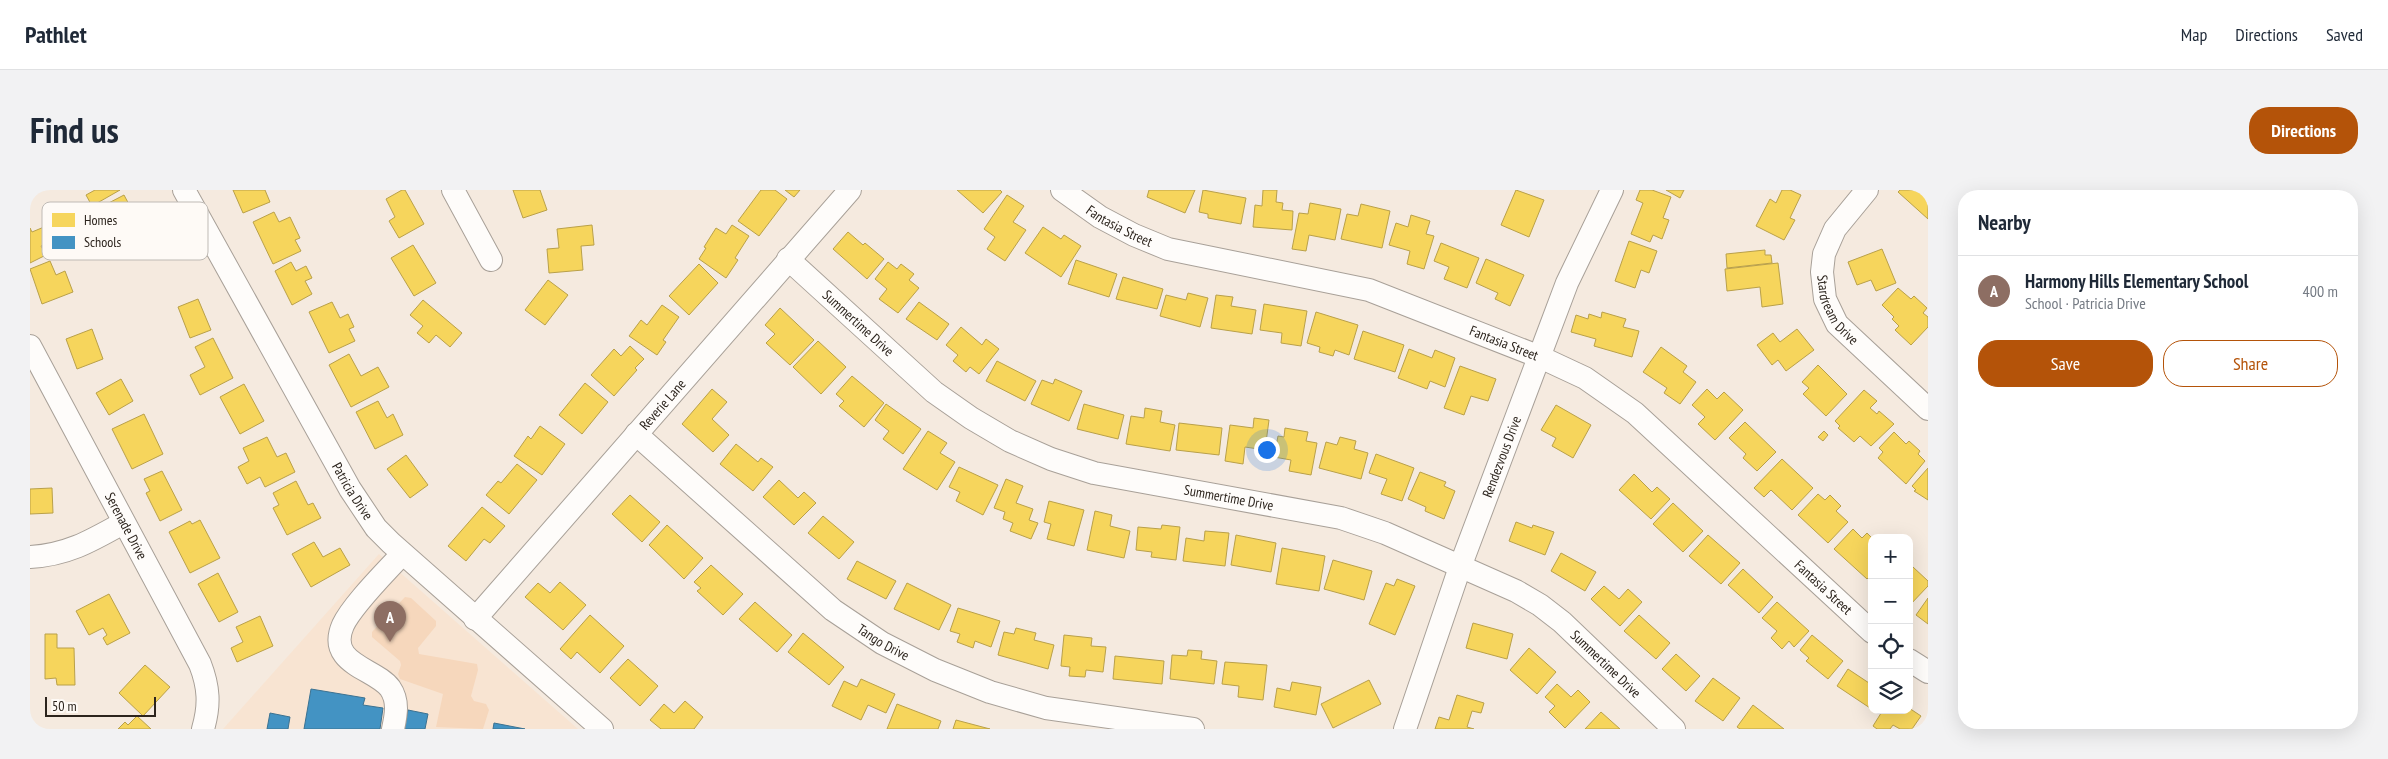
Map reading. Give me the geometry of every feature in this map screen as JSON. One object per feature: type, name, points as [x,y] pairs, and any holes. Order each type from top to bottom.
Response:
[{"type":"street","name":"Patricia Drive","points":[[184,190],[191,202]]},
{"type":"street","points":[[454,190],[491,260]]},
{"type":"street","name":"Reverie Lane","points":[[475,619],[850,190]]},
{"type":"street","name":"Fantasia Street","points":[[1062,190],[1100,217],[1134,235],[1168,249],[1370,290],[1540,357],[1585,378],[1635,413],[1868,628]]},
{"type":"street","name":"Rendezvous Drive","points":[[1405,729],[1460,567],[1567,283],[1612,190]]},
{"type":"street","name":"Stardream Drive","points":[[1867,190],[1835,229],[1824,254],[1822,272],[1825,299],[1837,324],[1928,409]]},
{"type":"street","name":"Patricia Drive","points":[[208,233],[362,509],[376,528],[402,554],[475,619],[602,729]]},
{"type":"street","name":"Summertime Drive","points":[[788,259],[934,392],[971,418],[1010,441],[1051,459],[1094,473],[1341,518],[1385,533],[1516,591],[1540,605],[1562,622],[1674,729]]},
{"type":"street","name":"Serenade Drive","points":[[30,346],[200,664],[206,678],[206,720]]},
{"type":"street","name":"Tango Drive","points":[[636,434],[833,610],[882,643],[935,670],[990,692],[1046,708],[1102,722],[1193,729]]},
{"type":"street","points":[[30,557],[52,556],[74,549],[123,522]]},
{"type":"street","points":[[393,729],[397,714],[396,701],[391,689],[381,679],[362,670],[346,656],[340,641],[344,624],[369,590],[402,554]]},
{"type":"street","points":[[1913,663],[1928,672]]},
{"type":"shaded area","points":[[379,554],[578,729],[223,729]]},
{"type":"shaded area","points":[[405,597],[411,598],[436,621],[436,626],[418,648],[419,654],[477,664],[478,670],[471,696],[474,701],[486,704],[489,710],[483,729],[436,727],[443,694],[400,679],[398,674],[401,665],[400,661],[372,637],[372,632]]},
{"type":"building: Homes","points":[[95,190],[120,190],[99,202],[90,202],[86,195]]},
{"type":"building: Homes","points":[[233,190],[265,190],[270,202],[243,213]]},
{"type":"building: Homes","points":[[405,190],[424,224],[399,238],[389,221],[395,217],[386,199]]},
{"type":"building: Homes","points":[[513,190],[540,190],[547,210],[523,218]]},
{"type":"building: Homes","points":[[761,190],[775,190],[787,199],[759,236],[738,221]]},
{"type":"building: Homes","points":[[785,190],[800,190],[794,197]]},
{"type":"building: Homes","points":[[957,190],[1000,190],[1002,192],[983,213]]},
{"type":"building: Homes","points":[[1149,190],[1195,190],[1185,213],[1147,197]]},
{"type":"building: Homes","points":[[1203,190],[1246,198],[1241,224],[1208,218],[1208,214],[1199,212]]},
{"type":"building: Homes","points":[[1263,190],[1277,190],[1276,202],[1283,203],[1282,210],[1293,211],[1292,230],[1253,227],[1255,205],[1262,206]]},
{"type":"building: Homes","points":[[1516,190],[1544,200],[1529,237],[1501,225]]},
{"type":"building: Homes","points":[[1640,190],[1652,190],[1671,197],[1663,218],[1669,220],[1662,239],[1653,235],[1650,242],[1631,234],[1643,203],[1636,200]]},
{"type":"building: Homes","points":[[1666,190],[1684,190],[1680,198]]},
{"type":"building: Homes","points":[[1782,190],[1790,190],[1801,195],[1790,218],[1795,220],[1784,240],[1756,226],[1770,199],[1776,203]]},
{"type":"building: Homes","points":[[1900,190],[1928,190],[1928,219],[1898,192]]},
{"type":"building: Homes","points":[[124,195],[128,202],[111,202]]},
{"type":"building: Homes","points":[[1007,195],[1024,206],[1013,222],[1026,230],[1005,261],[987,249],[995,237],[984,229]]},
{"type":"building: Homes","points":[[1310,203],[1341,209],[1335,240],[1309,235],[1306,251],[1292,249],[1299,213],[1308,214]]},
{"type":"building: Homes","points":[[1361,204],[1390,211],[1382,248],[1341,239],[1347,214],[1358,216]]},
{"type":"building: Homes","points":[[274,212],[279,222],[290,217],[300,238],[295,240],[301,251],[273,264],[253,222]]},
{"type":"building: Homes","points":[[1411,215],[1430,221],[1426,234],[1434,236],[1424,269],[1407,264],[1410,251],[1389,245],[1396,223],[1408,227]]},
{"type":"building: Homes","points":[[592,225],[594,245],[581,246],[583,270],[549,273],[547,249],[559,248],[557,229]]},
{"type":"building: Homes","points":[[732,225],[749,236],[735,258],[738,260],[726,278],[699,259],[716,228],[726,234]]},
{"type":"building: Homes","points":[[1043,227],[1061,239],[1064,235],[1081,246],[1061,277],[1025,253]]},
{"type":"building: Homes","points":[[30,228],[32,232],[42,228],[42,257],[30,263]]},
{"type":"building: Homes","points":[[848,232],[884,259],[867,279],[833,249]]},
{"type":"building: Homes","points":[[1629,241],[1657,251],[1649,273],[1641,270],[1635,288],[1615,281]]},
{"type":"building: Homes","points":[[1441,243],[1479,258],[1467,288],[1444,279],[1449,267],[1434,261]]},
{"type":"building: Homes","points":[[413,245],[436,283],[414,296],[391,258]]},
{"type":"building: Homes","points":[[1882,249],[1896,283],[1876,291],[1871,280],[1857,285],[1848,262]]},
{"type":"building: Homes","points":[[1765,250],[1765,255],[1771,255],[1772,263],[1727,268],[1726,254]]},
{"type":"building: Homes","points":[[1486,259],[1524,275],[1510,306],[1495,299],[1498,293],[1476,283]]},
{"type":"building: Homes","points":[[1076,260],[1117,274],[1109,297],[1068,284]]},
{"type":"building: Homes","points":[[50,261],[56,275],[65,271],[73,292],[42,304],[30,269]]},
{"type":"building: Homes","points":[[291,262],[296,271],[306,266],[312,278],[305,281],[312,294],[292,305],[275,271]]},
{"type":"building: Homes","points":[[888,262],[897,269],[901,264],[914,274],[909,280],[919,288],[898,313],[879,299],[887,289],[875,279]]},
{"type":"building: Homes","points":[[1778,263],[1783,304],[1762,307],[1760,287],[1727,291],[1725,269]]},
{"type":"building: Homes","points":[[699,264],[718,283],[689,315],[669,296]]},
{"type":"building: Homes","points":[[1123,277],[1163,289],[1157,309],[1116,299]]},
{"type":"building: Homes","points":[[548,280],[568,295],[545,325],[525,310]]},
{"type":"building: Homes","points":[[1898,288],[1911,299],[1914,296],[1927,308],[1923,313],[1928,317],[1928,327],[1911,345],[1895,330],[1899,326],[1892,319],[1894,317],[1882,305]]},
{"type":"building: Homes","points":[[1188,293],[1208,298],[1200,327],[1160,316],[1166,295],[1186,300]]},
{"type":"building: Homes","points":[[1216,295],[1233,297],[1231,306],[1256,310],[1252,334],[1211,328]]},
{"type":"building: Homes","points":[[198,299],[211,330],[190,338],[178,307]]},
{"type":"building: Homes","points":[[423,300],[462,333],[450,347],[436,335],[429,343],[417,333],[423,326],[410,315]]},
{"type":"building: Homes","points":[[332,302],[340,318],[348,314],[354,327],[349,329],[355,341],[329,353],[309,312]]},
{"type":"building: Homes","points":[[919,302],[949,324],[937,340],[906,319]]},
{"type":"building: Homes","points":[[1264,304],[1307,311],[1301,346],[1281,343],[1282,333],[1260,330]]},
{"type":"building: Homes","points":[[662,305],[679,317],[663,340],[666,342],[657,355],[629,336],[641,320],[647,325]]},
{"type":"building: Homes","points":[[780,308],[814,340],[790,365],[766,343],[775,334],[765,325]]},
{"type":"building: Homes","points":[[1316,312],[1358,325],[1349,355],[1335,350],[1333,356],[1319,352],[1320,347],[1307,343]]},
{"type":"building: Homes","points":[[1602,312],[1626,319],[1623,327],[1639,331],[1632,357],[1594,346],[1596,339],[1571,332],[1576,315],[1588,319],[1589,314],[1601,318]]},
{"type":"building: Homes","points":[[961,327],[982,345],[986,339],[999,349],[979,374],[970,367],[966,372],[953,361],[958,355],[946,345]]},
{"type":"building: Homes","points":[[92,329],[103,359],[77,369],[66,339]]},
{"type":"building: Homes","points":[[1797,329],[1814,350],[1786,371],[1778,360],[1772,365],[1757,345],[1773,333],[1780,342]]},
{"type":"building: Homes","points":[[1363,331],[1404,345],[1395,372],[1354,359]]},
{"type":"building: Homes","points":[[213,338],[233,378],[200,395],[190,375],[205,367],[195,347]]},
{"type":"building: Homes","points":[[818,341],[846,367],[821,394],[793,367]]},
{"type":"building: Homes","points":[[630,346],[644,359],[614,396],[591,375],[614,349],[621,356]]},
{"type":"building: Homes","points":[[1661,347],[1687,366],[1683,372],[1696,382],[1680,404],[1664,393],[1667,388],[1643,372]]},
{"type":"building: Homes","points":[[1409,349],[1432,358],[1435,350],[1455,358],[1445,387],[1430,381],[1427,389],[1398,378]]},
{"type":"building: Homes","points":[[349,354],[361,376],[378,367],[389,387],[351,407],[329,365]]},
{"type":"building: Homes","points":[[997,361],[1036,381],[1025,401],[986,381]]},
{"type":"building: Homes","points":[[1818,365],[1847,394],[1826,416],[1803,394],[1809,388],[1802,382]]},
{"type":"building: Homes","points":[[1460,366],[1496,379],[1488,401],[1471,396],[1464,415],[1444,408]]},
{"type":"building: Homes","points":[[852,376],[884,403],[864,427],[839,406],[844,401],[836,394]]},
{"type":"building: Homes","points":[[121,379],[133,401],[109,415],[96,393]]},
{"type":"building: Homes","points":[[1055,379],[1082,391],[1069,421],[1031,404],[1042,380],[1053,384]]},
{"type":"building: Homes","points":[[585,383],[608,402],[582,434],[559,415]]},
{"type":"building: Homes","points":[[244,384],[264,421],[240,434],[220,397]]},
{"type":"building: Homes","points":[[712,389],[727,402],[712,419],[729,435],[713,452],[682,424]]},
{"type":"building: Homes","points":[[1707,389],[1717,399],[1724,392],[1743,410],[1715,440],[1698,424],[1705,417],[1692,405]]},
{"type":"building: Homes","points":[[1864,390],[1877,401],[1870,408],[1877,414],[1879,411],[1894,424],[1871,446],[1860,436],[1854,442],[1838,428],[1840,426],[1835,421]]},
{"type":"building: Homes","points":[[378,401],[387,418],[393,414],[403,435],[375,449],[356,412]]},
{"type":"building: Homes","points":[[886,404],[921,429],[903,454],[883,439],[889,431],[875,420]]},
{"type":"building: Homes","points":[[1084,404],[1124,415],[1118,439],[1077,429]]},
{"type":"building: Homes","points":[[1556,405],[1591,425],[1573,458],[1552,446],[1556,438],[1541,430]]},
{"type":"building: Homes","points":[[1145,408],[1162,411],[1160,422],[1175,425],[1170,451],[1126,444],[1131,416],[1144,418]]},
{"type":"building: Homes","points":[[144,414],[163,454],[132,469],[112,429]]},
{"type":"building: Homes","points":[[1254,418],[1269,420],[1265,450],[1245,447],[1243,464],[1225,461],[1230,425],[1253,428]]},
{"type":"building: Homes","points":[[1745,422],[1776,452],[1757,471],[1743,458],[1746,454],[1729,438]]},
{"type":"building: Homes","points":[[1179,423],[1222,428],[1219,455],[1176,450]]},
{"type":"building: Homes","points":[[540,426],[565,444],[542,475],[514,456],[528,436],[531,439]]},
{"type":"building: Homes","points":[[1285,428],[1308,432],[1306,441],[1317,443],[1311,475],[1289,471],[1291,460],[1274,457],[1278,436],[1284,437]]},
{"type":"building: Homes","points":[[928,431],[947,443],[940,453],[955,462],[937,490],[903,469]]},
{"type":"building: Homes","points":[[1824,431],[1828,435],[1823,441],[1818,437]]},
{"type":"building: Homes","points":[[1894,432],[1906,444],[1909,441],[1920,451],[1918,454],[1925,461],[1906,484],[1878,458],[1883,452],[1879,448]]},
{"type":"building: Homes","points":[[267,437],[277,457],[286,453],[295,472],[265,487],[260,477],[247,484],[238,467],[249,461],[243,448]]},
{"type":"building: Homes","points":[[1340,437],[1356,441],[1354,449],[1368,453],[1361,479],[1319,468],[1326,442],[1337,445]]},
{"type":"building: Homes","points":[[736,444],[758,462],[761,458],[773,467],[753,491],[720,464]]},
{"type":"building: Homes","points":[[1376,454],[1414,468],[1402,501],[1381,494],[1387,479],[1369,473]]},
{"type":"building: Homes","points":[[406,455],[428,485],[410,498],[387,469]]},
{"type":"building: Homes","points":[[1782,459],[1813,488],[1792,510],[1771,490],[1764,497],[1754,488]]},
{"type":"building: Homes","points":[[517,464],[537,480],[509,514],[486,495],[498,481],[501,483]]},
{"type":"building: Homes","points":[[959,467],[998,485],[983,515],[956,501],[960,492],[949,487]]},
{"type":"building: Homes","points":[[1928,468],[1928,500],[1914,491],[1916,490],[1912,486]]},
{"type":"building: Homes","points":[[162,471],[182,510],[160,521],[146,493],[150,491],[144,479]]},
{"type":"building: Homes","points":[[1420,472],[1446,482],[1444,486],[1455,491],[1444,519],[1425,511],[1426,507],[1408,499]]},
{"type":"building: Homes","points":[[1634,474],[1652,492],[1657,487],[1670,499],[1651,519],[1619,490]]},
{"type":"building: Homes","points":[[1006,479],[1023,486],[1016,503],[1033,509],[1029,520],[1038,523],[1031,539],[1010,531],[1013,523],[1003,519],[1005,512],[994,508]]},
{"type":"building: Homes","points":[[779,480],[798,498],[804,492],[816,503],[794,525],[763,497]]},
{"type":"building: Homes","points":[[296,481],[308,505],[313,503],[321,518],[287,535],[273,508],[279,505],[273,493]]},
{"type":"building: Homes","points":[[52,488],[53,513],[30,514],[30,489]]},
{"type":"building: Homes","points":[[1818,494],[1825,500],[1830,495],[1841,506],[1836,511],[1848,522],[1828,543],[1798,515]]},
{"type":"building: Homes","points":[[630,495],[660,522],[642,542],[612,514]]},
{"type":"building: Homes","points":[[1049,501],[1084,510],[1074,546],[1047,539],[1051,524],[1044,522]]},
{"type":"building: Homes","points":[[1673,503],[1703,531],[1683,552],[1653,524]]},
{"type":"building: Homes","points":[[482,507],[505,526],[490,543],[484,539],[466,561],[448,546]]},
{"type":"building: Homes","points":[[1095,511],[1112,515],[1110,526],[1130,531],[1124,558],[1087,550]]},
{"type":"building: Homes","points":[[823,516],[854,542],[839,559],[808,533]]},
{"type":"building: Homes","points":[[200,520],[220,558],[190,573],[169,532],[190,521],[192,524]]},
{"type":"building: Homes","points":[[1516,522],[1532,528],[1533,525],[1554,532],[1545,555],[1509,541]]},
{"type":"building: Homes","points":[[667,525],[703,558],[684,579],[649,545]]},
{"type":"building: Homes","points":[[1162,525],[1180,527],[1176,560],[1151,557],[1152,552],[1136,550],[1138,527],[1161,529]]},
{"type":"building: Homes","points":[[1853,529],[1862,538],[1867,533],[1868,578],[1867,579],[1834,549]]},
{"type":"building: Homes","points":[[1205,531],[1229,533],[1225,566],[1183,561],[1186,538],[1204,541]]},
{"type":"building: Homes","points":[[1236,535],[1276,543],[1271,572],[1231,565]]},
{"type":"building: Homes","points":[[1708,535],[1740,563],[1721,584],[1689,556]]},
{"type":"building: Homes","points":[[314,542],[323,557],[340,548],[350,565],[311,587],[292,554]]},
{"type":"building: Homes","points":[[1282,548],[1325,556],[1319,591],[1276,584]]},
{"type":"building: Homes","points":[[1561,553],[1596,572],[1585,591],[1551,571]]},
{"type":"building: Homes","points":[[1333,560],[1372,571],[1364,600],[1324,589]]},
{"type":"building: Homes","points":[[857,561],[896,581],[886,599],[847,579]]},
{"type":"building: Homes","points":[[711,565],[743,594],[723,615],[697,591],[701,588],[694,582]]},
{"type":"building: Homes","points":[[1913,567],[1928,581],[1928,586],[1913,602]]},
{"type":"building: Homes","points":[[1743,569],[1773,597],[1759,613],[1728,585]]},
{"type":"building: Homes","points":[[218,573],[238,612],[219,622],[198,584]]},
{"type":"building: Homes","points":[[1397,579],[1415,586],[1395,635],[1369,624],[1386,583],[1394,586]]},
{"type":"building: Homes","points":[[560,582],[586,605],[563,630],[525,597],[538,583],[550,593]]},
{"type":"building: Homes","points":[[907,583],[951,605],[939,630],[894,609]]},
{"type":"building: Homes","points":[[1604,586],[1619,599],[1628,589],[1642,602],[1620,626],[1591,599]]},
{"type":"building: Homes","points":[[109,594],[130,633],[107,645],[103,638],[107,635],[103,628],[89,635],[76,611]]},
{"type":"building: Homes","points":[[1928,598],[1928,624],[1916,615]]},
{"type":"building: Homes","points":[[755,602],[792,635],[777,652],[739,619]]},
{"type":"building: Homes","points":[[1777,602],[1809,631],[1794,647],[1789,641],[1782,649],[1771,638],[1777,631],[1762,618]]},
{"type":"building: Homes","points":[[958,608],[1000,621],[991,647],[975,641],[973,648],[957,642],[960,634],[950,631]]},
{"type":"building: Homes","points":[[590,615],[624,646],[600,673],[577,652],[571,659],[560,649]]},
{"type":"building: Homes","points":[[1639,615],[1670,643],[1656,659],[1624,631]]},
{"type":"building: Homes","points":[[260,616],[273,646],[237,662],[231,648],[243,642],[236,627]]},
{"type":"building: Homes","points":[[1473,623],[1513,634],[1507,659],[1466,648]]},
{"type":"building: Homes","points":[[1016,628],[1036,633],[1034,640],[1054,645],[1048,669],[998,655],[1004,632],[1014,634]]},
{"type":"building: Homes","points":[[803,633],[844,667],[829,685],[788,652]]},
{"type":"building: Homes","points":[[45,634],[57,634],[57,648],[74,648],[75,685],[57,685],[56,678],[45,679]]},
{"type":"building: Homes","points":[[1064,635],[1092,638],[1091,646],[1106,647],[1103,672],[1086,670],[1085,677],[1069,676],[1070,667],[1061,666]]},
{"type":"building: Homes","points":[[1812,635],[1843,661],[1828,679],[1806,661],[1809,658],[1800,650]]},
{"type":"building: Homes","points":[[1529,648],[1556,672],[1537,694],[1510,670]]},
{"type":"building: Homes","points":[[1188,650],[1202,651],[1201,659],[1217,661],[1214,684],[1170,679],[1172,655],[1187,656]]},
{"type":"building: Homes","points":[[1676,654],[1700,676],[1686,691],[1662,669]]},
{"type":"building: Homes","points":[[1115,656],[1164,661],[1162,684],[1113,679]]},
{"type":"building: Homes","points":[[628,659],[658,686],[640,706],[610,678]]},
{"type":"building: Homes","points":[[1225,662],[1267,665],[1263,700],[1238,697],[1239,686],[1222,684]]},
{"type":"building: Homes","points":[[145,665],[170,687],[143,716],[119,693]]},
{"type":"building: Homes","points":[[1848,669],[1868,682],[1868,707],[1837,686]]},
{"type":"building: Homes","points":[[1713,678],[1740,698],[1723,721],[1695,701]]},
{"type":"building: Homes","points":[[861,679],[895,694],[886,713],[868,705],[861,720],[832,706],[844,681],[857,687]]},
{"type":"building: Homes","points":[[1369,680],[1381,704],[1333,728],[1321,704]]},
{"type":"building: Homes","points":[[1292,682],[1321,687],[1316,715],[1274,707],[1277,688],[1290,691]]},
{"type":"building: Homes","points":[[1557,684],[1571,697],[1578,690],[1590,702],[1565,728],[1549,712],[1555,706],[1545,697]]},
{"type":"building: Homes","points":[[1457,695],[1484,703],[1481,713],[1472,711],[1467,727],[1474,729],[1435,729],[1439,717],[1449,720]]},
{"type":"building: Homes","points":[[685,701],[703,717],[694,729],[661,729],[650,720],[664,704],[674,713]]},
{"type":"building: Homes","points":[[897,704],[941,721],[938,729],[887,729]]},
{"type":"building: Homes","points":[[1753,705],[1784,729],[1740,729],[1737,727]]},
{"type":"building: Homes","points":[[1913,711],[1921,716],[1912,729],[1900,729],[1893,725],[1890,729],[1877,729],[1873,726],[1880,714],[1913,714]]},
{"type":"building: Homes","points":[[1601,712],[1620,729],[1585,729]]},
{"type":"building: Homes","points":[[137,716],[151,729],[118,729],[125,722],[128,725]]},
{"type":"building: Homes","points":[[956,720],[990,729],[953,729]]},
{"type":"building: Schools","points":[[311,689],[365,698],[363,705],[383,708],[380,729],[304,729]]},
{"type":"building: Schools","points":[[408,710],[428,714],[425,729],[404,729]]},
{"type":"building: Schools","points":[[270,713],[290,717],[288,729],[267,729]]},
{"type":"building: Schools","points":[[494,723],[525,729],[493,729]]},
{"type":"place","name":"Harmony Hills Elementary School","points":[[390,642]]}]
